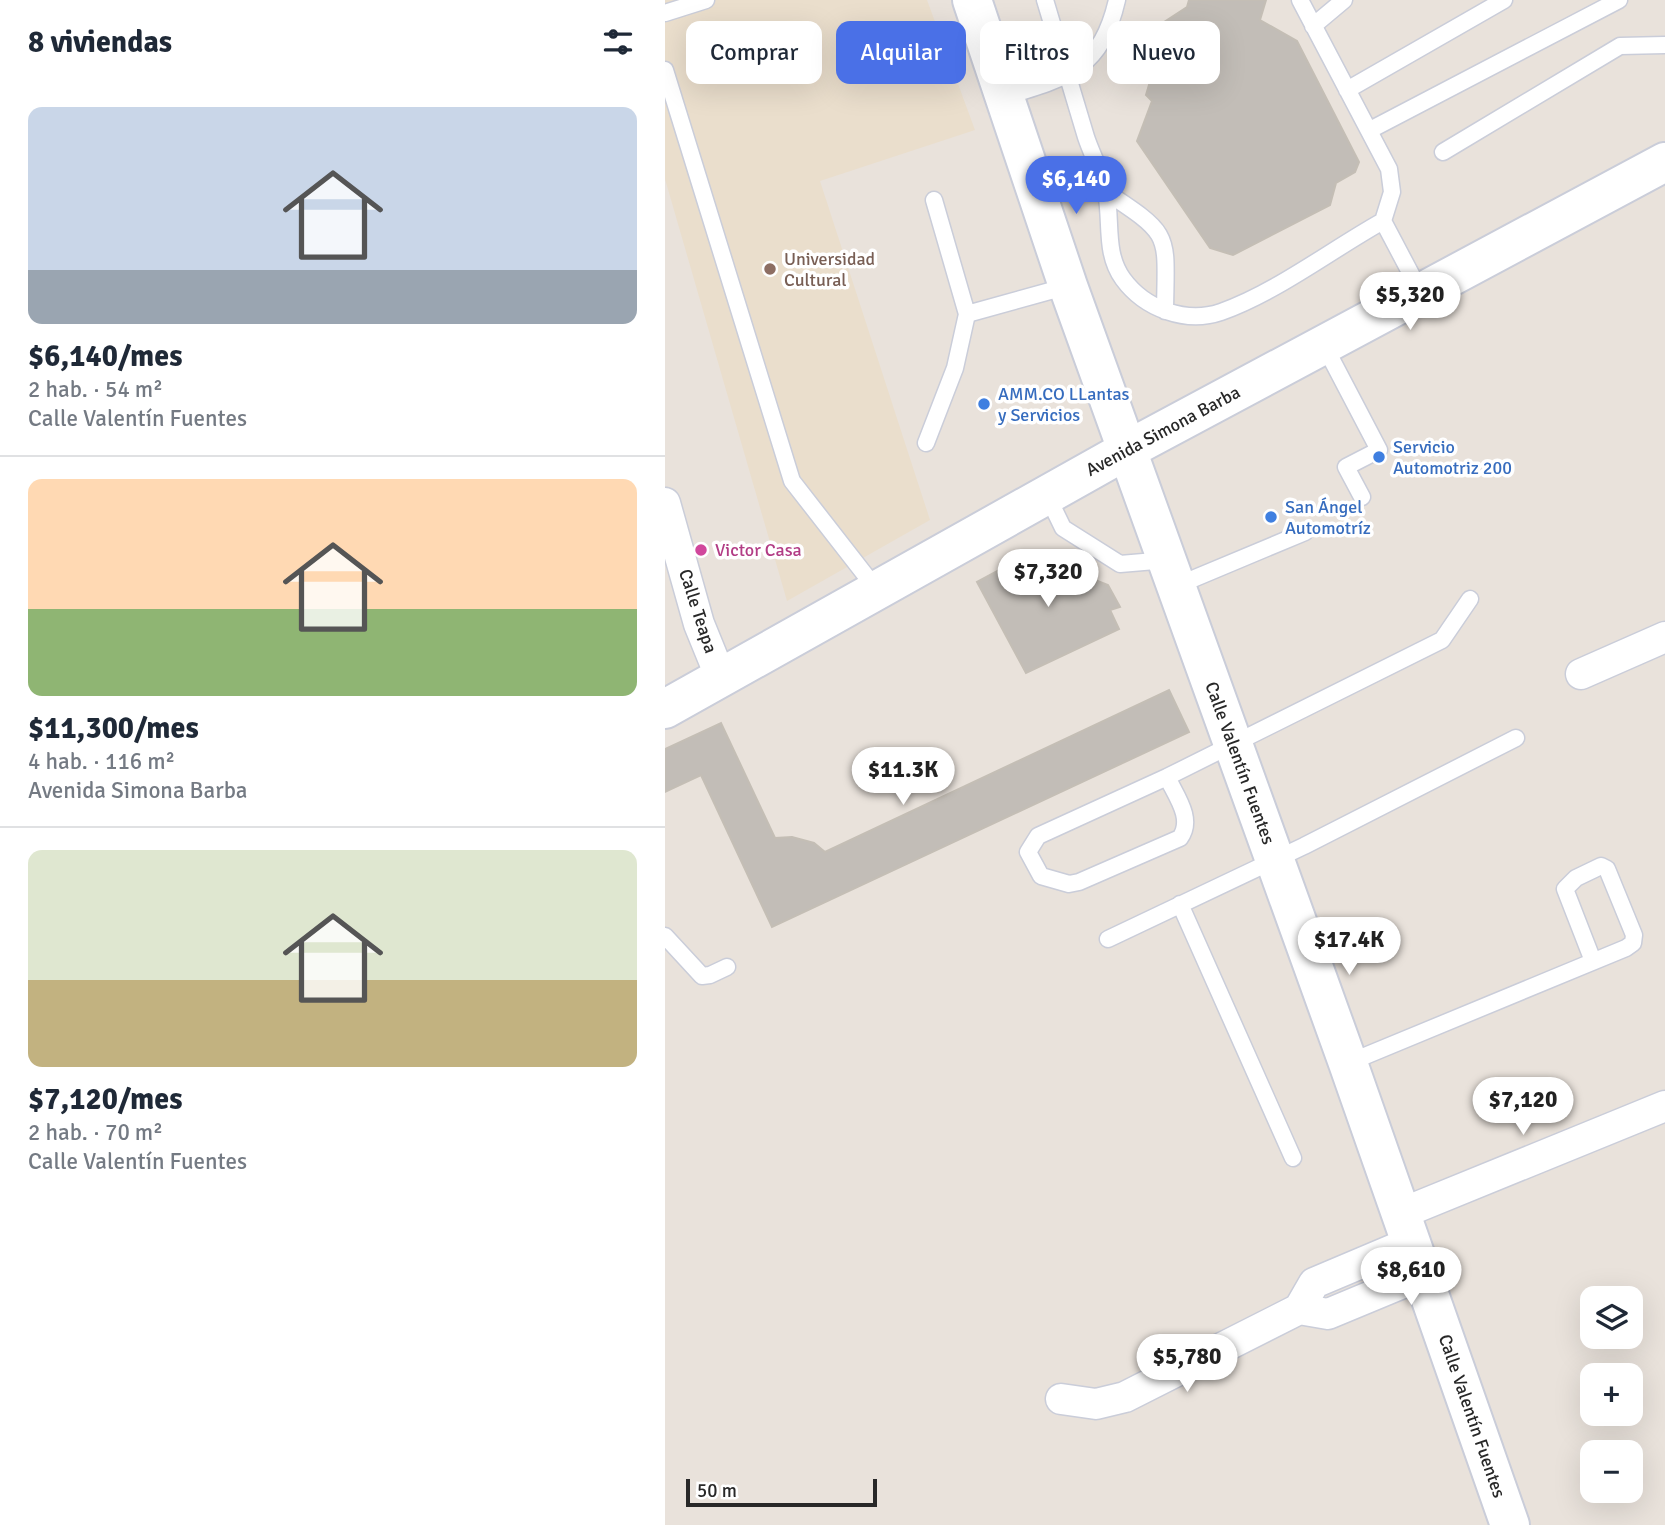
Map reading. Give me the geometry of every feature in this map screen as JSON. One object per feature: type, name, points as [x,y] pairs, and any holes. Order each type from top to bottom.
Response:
[{"type":"street","name":"Calle Valentín Fuentes","points":[[972,0],[1068,286],[1275,858],[1510,1525]]},
{"type":"street","name":"Avenida Simona Barba","points":[[665,709],[1127,450],[1665,162]]},
{"type":"street","name":"Calle Teapa","points":[[665,503],[699,624],[721,678]]},
{"type":"street","points":[[1581,674],[1665,637]]},
{"type":"street","points":[[1061,1399],[1096,1404],[1125,1397],[1299,1309],[1328,1314],[1411,1244],[1665,1106]]},
{"type":"lane","points":[[665,13],[706,0]]},
{"type":"lane","points":[[1045,0],[1051,21]]},
{"type":"lane","points":[[1093,56],[1104,37],[1117,0]]},
{"type":"lane","points":[[1071,84],[1106,192],[1109,241],[1122,278],[1148,304],[1165,311],[1193,317],[1221,312],[1278,284],[1383,221],[1392,192],[1392,180],[1370,130],[1300,0]]},
{"type":"lane","points":[[1313,26],[1344,0]]},
{"type":"lane","points":[[1347,90],[1504,0]]},
{"type":"lane","points":[[1370,130],[1619,0]]},
{"type":"lane","points":[[1443,152],[1620,46],[1665,45]]},
{"type":"lane","points":[[665,70],[792,481],[877,590]]},
{"type":"lane","points":[[1005,97],[1044,84]]},
{"type":"lane","points":[[1106,192],[1154,225],[1161,234],[1166,249],[1165,311]]},
{"type":"lane","points":[[926,443],[955,368],[967,314],[934,200]]},
{"type":"lane","points":[[1383,221],[1421,293]]},
{"type":"lane","points":[[967,314],[1068,286]]},
{"type":"lane","points":[[1324,345],[1379,450],[1346,467],[1362,497]]},
{"type":"lane","points":[[1047,495],[1063,528],[1120,564],[1172,573],[1305,533]]},
{"type":"lane","points":[[1167,777],[1187,821],[1186,830],[1180,838],[1079,882],[1069,884],[1041,876],[1028,852],[1038,836],[1167,777],[1442,640],[1470,599]]},
{"type":"lane","points":[[1108,939],[1516,738]]},
{"type":"lane","points":[[1348,1063],[1626,948],[1633,943],[1634,936],[1607,869],[1601,866],[1576,878],[1565,889],[1593,961]]},
{"type":"lane","points":[[1180,904],[1293,1158]]},
{"type":"lane","points":[[665,936],[702,976],[727,967]]},
{"type":"shaded area","name":"Universidad Cultural","points":[[665,0],[927,0],[935,21],[836,21],[836,84],[958,84],[975,130],[820,181],[930,520],[787,601],[665,179]]},
{"type":"building","points":[[1189,0],[1266,0],[1260,20],[1297,41],[1359,162],[1355,172],[1336,183],[1330,205],[1233,255],[1210,248],[1137,141],[1152,101],[1146,95],[1149,84],[1220,84],[1220,21],[1166,21],[1187,7]]},
{"type":"building","points":[[1029,554],[1108,585],[1120,607],[1110,610],[1119,629],[1026,673],[977,582]]},
{"type":"building","points":[[1169,690],[1189,732],[772,927],[701,775],[665,792],[665,749],[721,723],[775,838],[792,837],[814,843],[825,852]]},
{"type":"place","name":"Universidad Cultural","points":[[770,269]]},
{"type":"place","name":"AMM.CO LLantas y Servicios","points":[[984,404]]},
{"type":"place","name":"Servicio Automotriz 200","points":[[1379,457]]},
{"type":"place","name":"San Ángel Automotríz","points":[[1271,517]]},
{"type":"place","name":"Victor Casa","points":[[701,550]]}]
